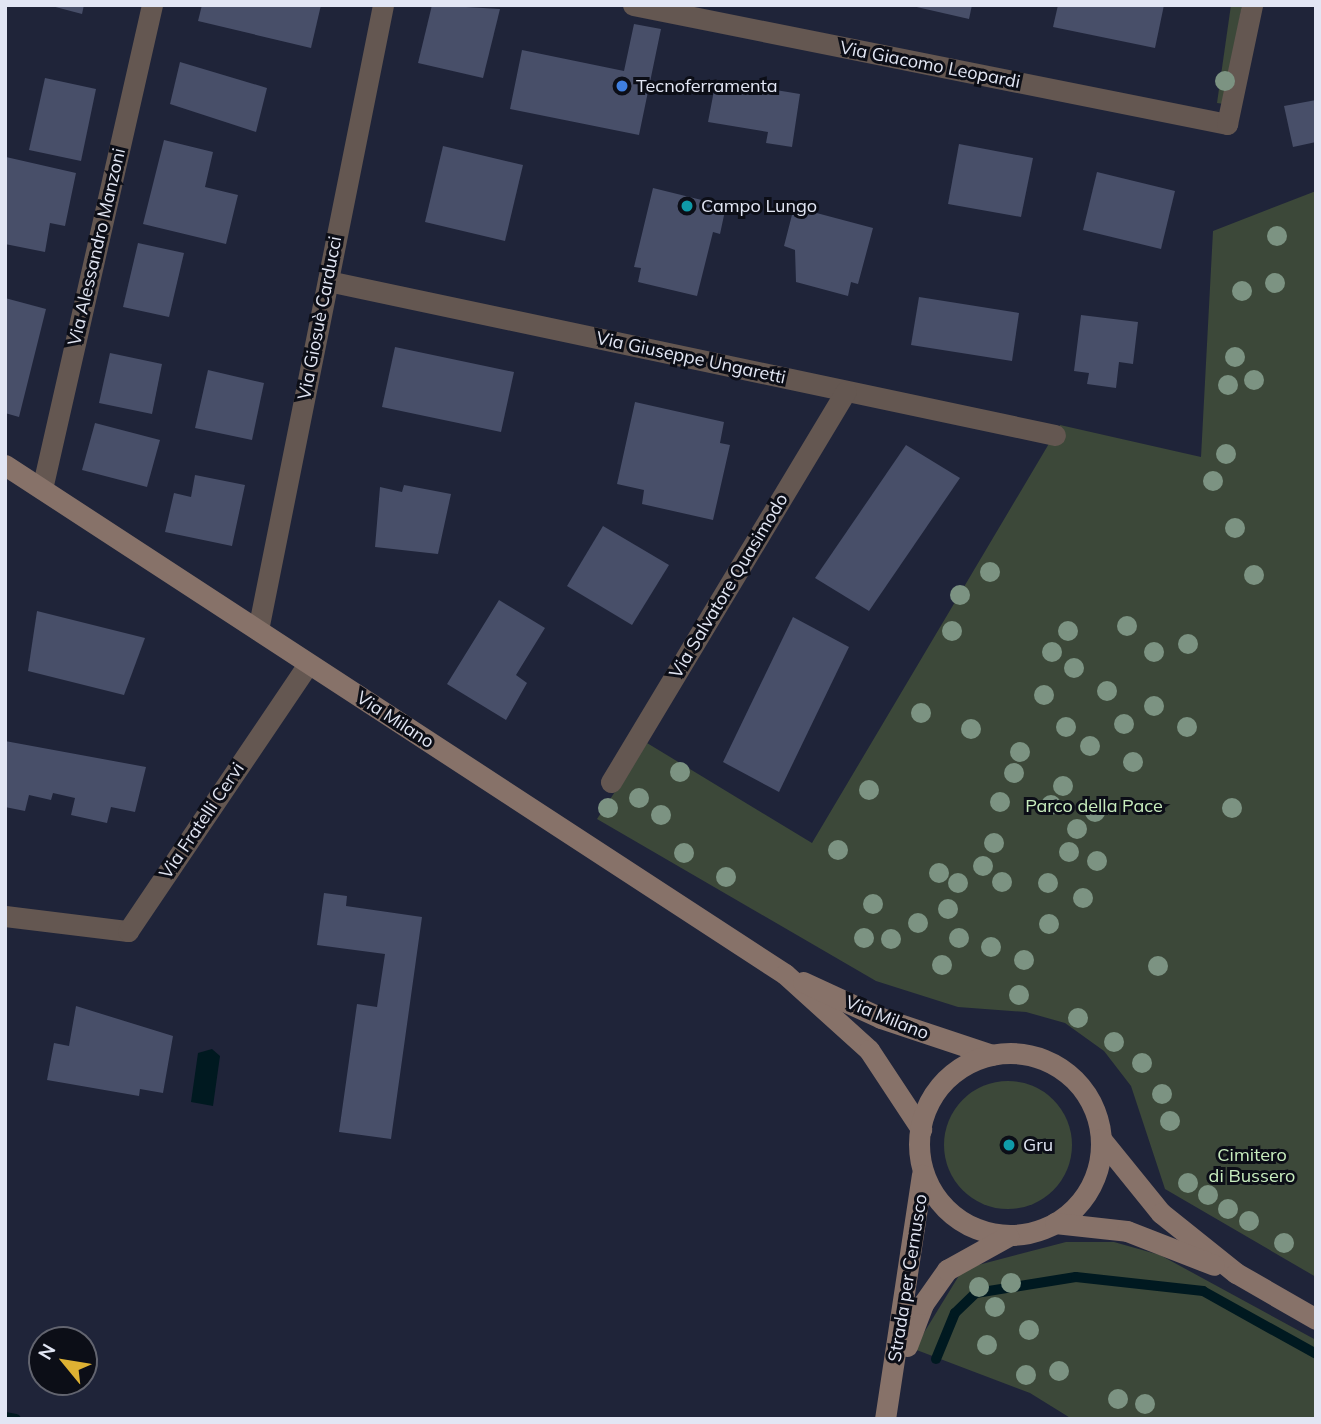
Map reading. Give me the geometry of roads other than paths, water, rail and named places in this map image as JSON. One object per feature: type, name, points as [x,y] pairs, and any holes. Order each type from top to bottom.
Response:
[{"type":"street","name":"Via Alessandro Manzoni","points":[[42,489],[152,5]]},
{"type":"street","name":"Via Giosuè Carducci","points":[[258,630],[383,5]]},
{"type":"street","name":"Via Giacomo Leopardi","points":[[633,5],[1227,124],[1252,5]]},
{"type":"street","name":"Via Giuseppe Ungaretti","points":[[328,281],[1055,435]]},
{"type":"street","name":"Via Salvatore Quasimodo","points":[[611,782],[846,391]]},
{"type":"street","name":"Via Milano","points":[[5,465],[785,974],[890,1021],[992,1055],[1028,1055],[1066,1072],[1092,1104],[1101,1139],[1161,1213],[1236,1273],[1316,1320]]},
{"type":"street","name":"Via Fratelli Cervi","points":[[5,916],[128,931],[308,664]]},
{"type":"street","name":"Via Milano","points":[[785,974],[869,1050],[921,1129]]},
{"type":"street","name":"Via Milano","points":[[992,1055],[945,1081],[921,1129],[923,1169],[933,1193],[960,1220],[1009,1235],[1055,1223],[1135,1234],[1236,1273]]},
{"type":"street","name":"Via Milano","points":[[1055,1223],[1090,1188],[1101,1139]]},
{"type":"street","name":"Strada per Cernusco","points":[[885,1419],[923,1169]]},
{"type":"street","name":"Strada per Cernusco","points":[[891,1387],[935,1284],[962,1258],[1009,1235]]},
{"type":"water","points":[[212,1049],[220,1056],[213,1106],[191,1102],[198,1053]]},
{"type":"waterway","points":[[936,1359],[955,1313],[976,1293],[1076,1277],[1203,1291],[1316,1354]]},
{"type":"waterway","points":[[5,1417],[16,1419]]},
{"type":"place","name":"Tecnoferramenta","points":[[622,86]]},
{"type":"place","name":"Campo Lungo","points":[[687,206]]},
{"type":"place","name":"Gru","points":[[1009,1145]]},
{"type":"park label","name":"Parco della Pace","points":[[1094,806]]},
{"type":"park label","name":"Cimitero di Bussero","points":[[1252,1166]]}]
